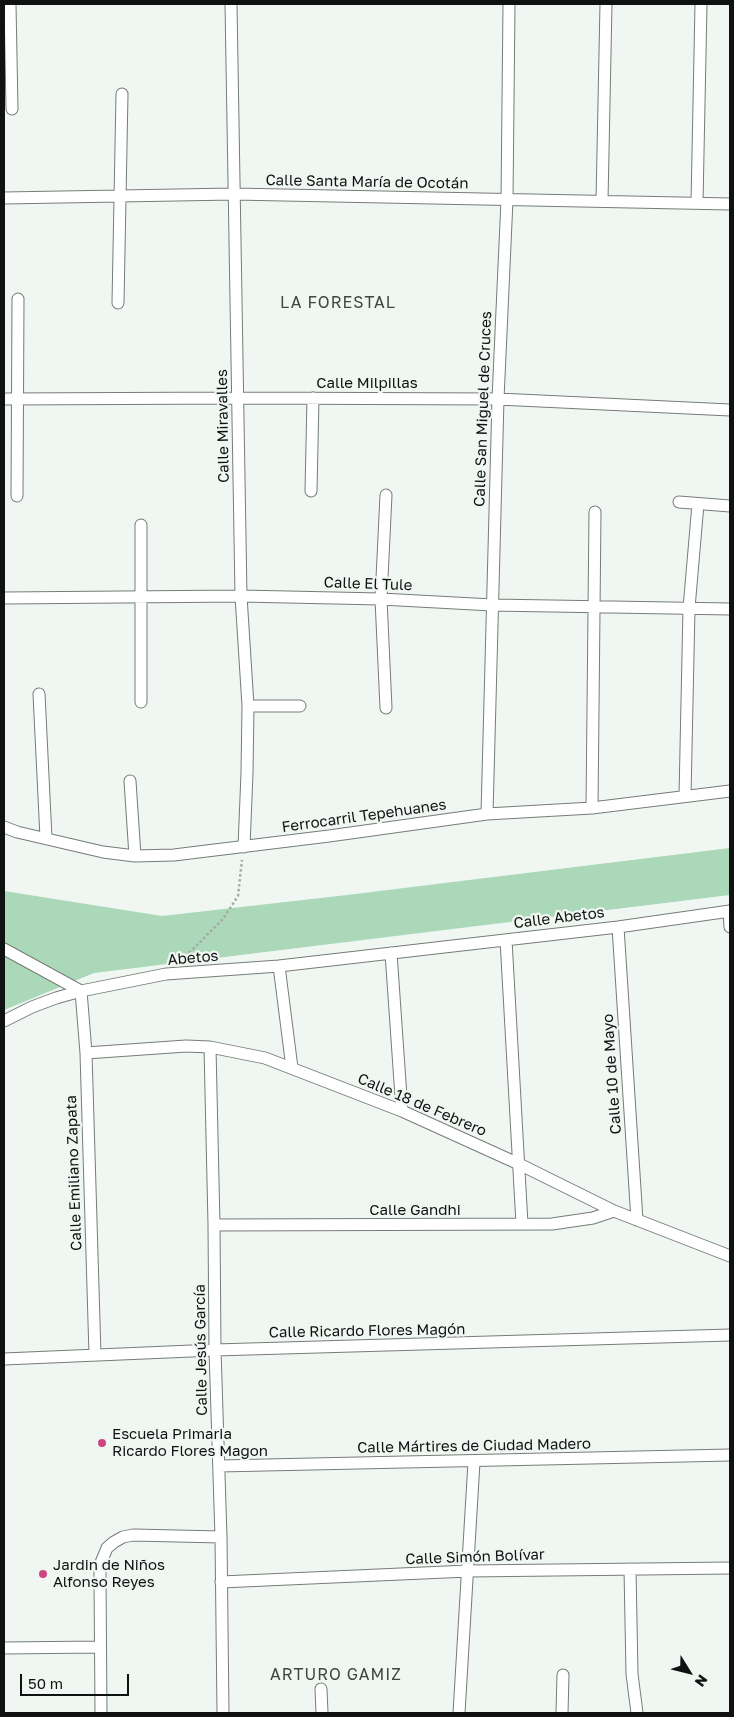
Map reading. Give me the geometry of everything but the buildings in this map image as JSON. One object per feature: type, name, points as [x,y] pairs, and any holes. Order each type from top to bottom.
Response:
[{"type":"street","points":[[10,4],[12,108]]},
{"type":"street","name":"Calle Miravalles","points":[[231,4],[241,596],[248,706],[244,847]]},
{"type":"street","name":"Calle San Miguel de Cruces","points":[[487,814],[498,399],[507,200],[509,4]]},
{"type":"street","points":[[602,201],[606,4]]},
{"type":"street","points":[[697,203],[701,4]]},
{"type":"street","points":[[118,303],[122,94]]},
{"type":"street","name":"Calle Santa María de Ocotán","points":[[4,198],[234,194],[730,204]]},
{"type":"street","points":[[17,496],[18,298]]},
{"type":"street","points":[[311,491],[313,398]]},
{"type":"street","name":"Calle Milpillas","points":[[4,399],[498,399],[730,410]]},
{"type":"street","points":[[386,495],[381,599],[386,708]]},
{"type":"street","points":[[679,502],[730,506]]},
{"type":"street","points":[[685,796],[689,608],[698,504]]},
{"type":"street","points":[[592,808],[595,512]]},
{"type":"street","points":[[141,525],[141,702]]},
{"type":"street","name":"Calle El Tule","points":[[4,598],[241,596],[381,599],[492,605],[730,609]]},
{"type":"street","points":[[39,694],[46,838]]},
{"type":"street","points":[[248,706],[300,706]]},
{"type":"street","points":[[130,782],[135,856]]},
{"type":"street","name":"Ferrocarril Tepehuanes","points":[[4,827],[103,852],[135,856],[174,855],[487,814],[592,808],[730,791]]},
{"type":"street","points":[[730,911],[730,927]]},
{"type":"street","name":"Calle Abetos","points":[[391,953],[618,927],[730,911]]},
{"type":"street","name":"Calle 10 de Mayo","points":[[618,927],[637,1220]]},
{"type":"street","points":[[506,940],[522,1224]]},
{"type":"street","points":[[4,949],[81,991]]},
{"type":"street","points":[[391,953],[402,1111]]},
{"type":"street","name":"Abetos","points":[[4,1021],[32,1006],[56,998],[81,991],[166,974],[279,966],[391,953]]},
{"type":"street","points":[[279,966],[292,1068]]},
{"type":"street","name":"Calle Emiliano Zapata","points":[[81,991],[86,1053],[95,1355]]},
{"type":"street","name":"Calle 18 de Febrero","points":[[86,1053],[186,1046],[210,1047],[265,1058],[402,1111],[519,1164],[614,1211],[730,1256]]},
{"type":"street","name":"Calle Jesús García","points":[[210,1047],[223,1713]]},
{"type":"street","name":"Calle Gandhi","points":[[214,1225],[522,1224],[570,1222],[593,1218],[614,1211]]},
{"type":"street","name":"Calle Ricardo Flores Magón","points":[[4,1358],[730,1335]]},
{"type":"street","name":"Calle Mártires de Ciudad Madero","points":[[219,1466],[730,1455]]},
{"type":"street","points":[[459,1713],[474,1462]]},
{"type":"street","points":[[101,1713],[99,1647],[100,1565],[107,1548],[123,1537],[134,1535],[221,1537]]},
{"type":"street","name":"Calle Simón Bolívar","points":[[221,1582],[468,1571],[730,1568]]},
{"type":"street","points":[[630,1569],[632,1674],[637,1713]]},
{"type":"street","points":[[4,1648],[99,1647]]},
{"type":"street","points":[[562,1713],[563,1676]]},
{"type":"street","points":[[321,1689],[322,1713]]},
{"type":"path","points":[[166,974],[223,919],[238,896],[244,847]]},
{"type":"green space","points":[[730,848],[730,895],[94,973],[4,1010],[4,891],[162,916]]},
{"type":"place","name":"Escuela Primaria Ricardo Flores Magon","points":[[102,1443]]},
{"type":"place","name":"Jardin de Niños Alfonso Reyes","points":[[43,1574]]},
{"type":"district","name":"LA FORESTAL","points":[[338,303]]},
{"type":"district","name":"ARTURO GAMIZ","points":[[336,1675]]}]
